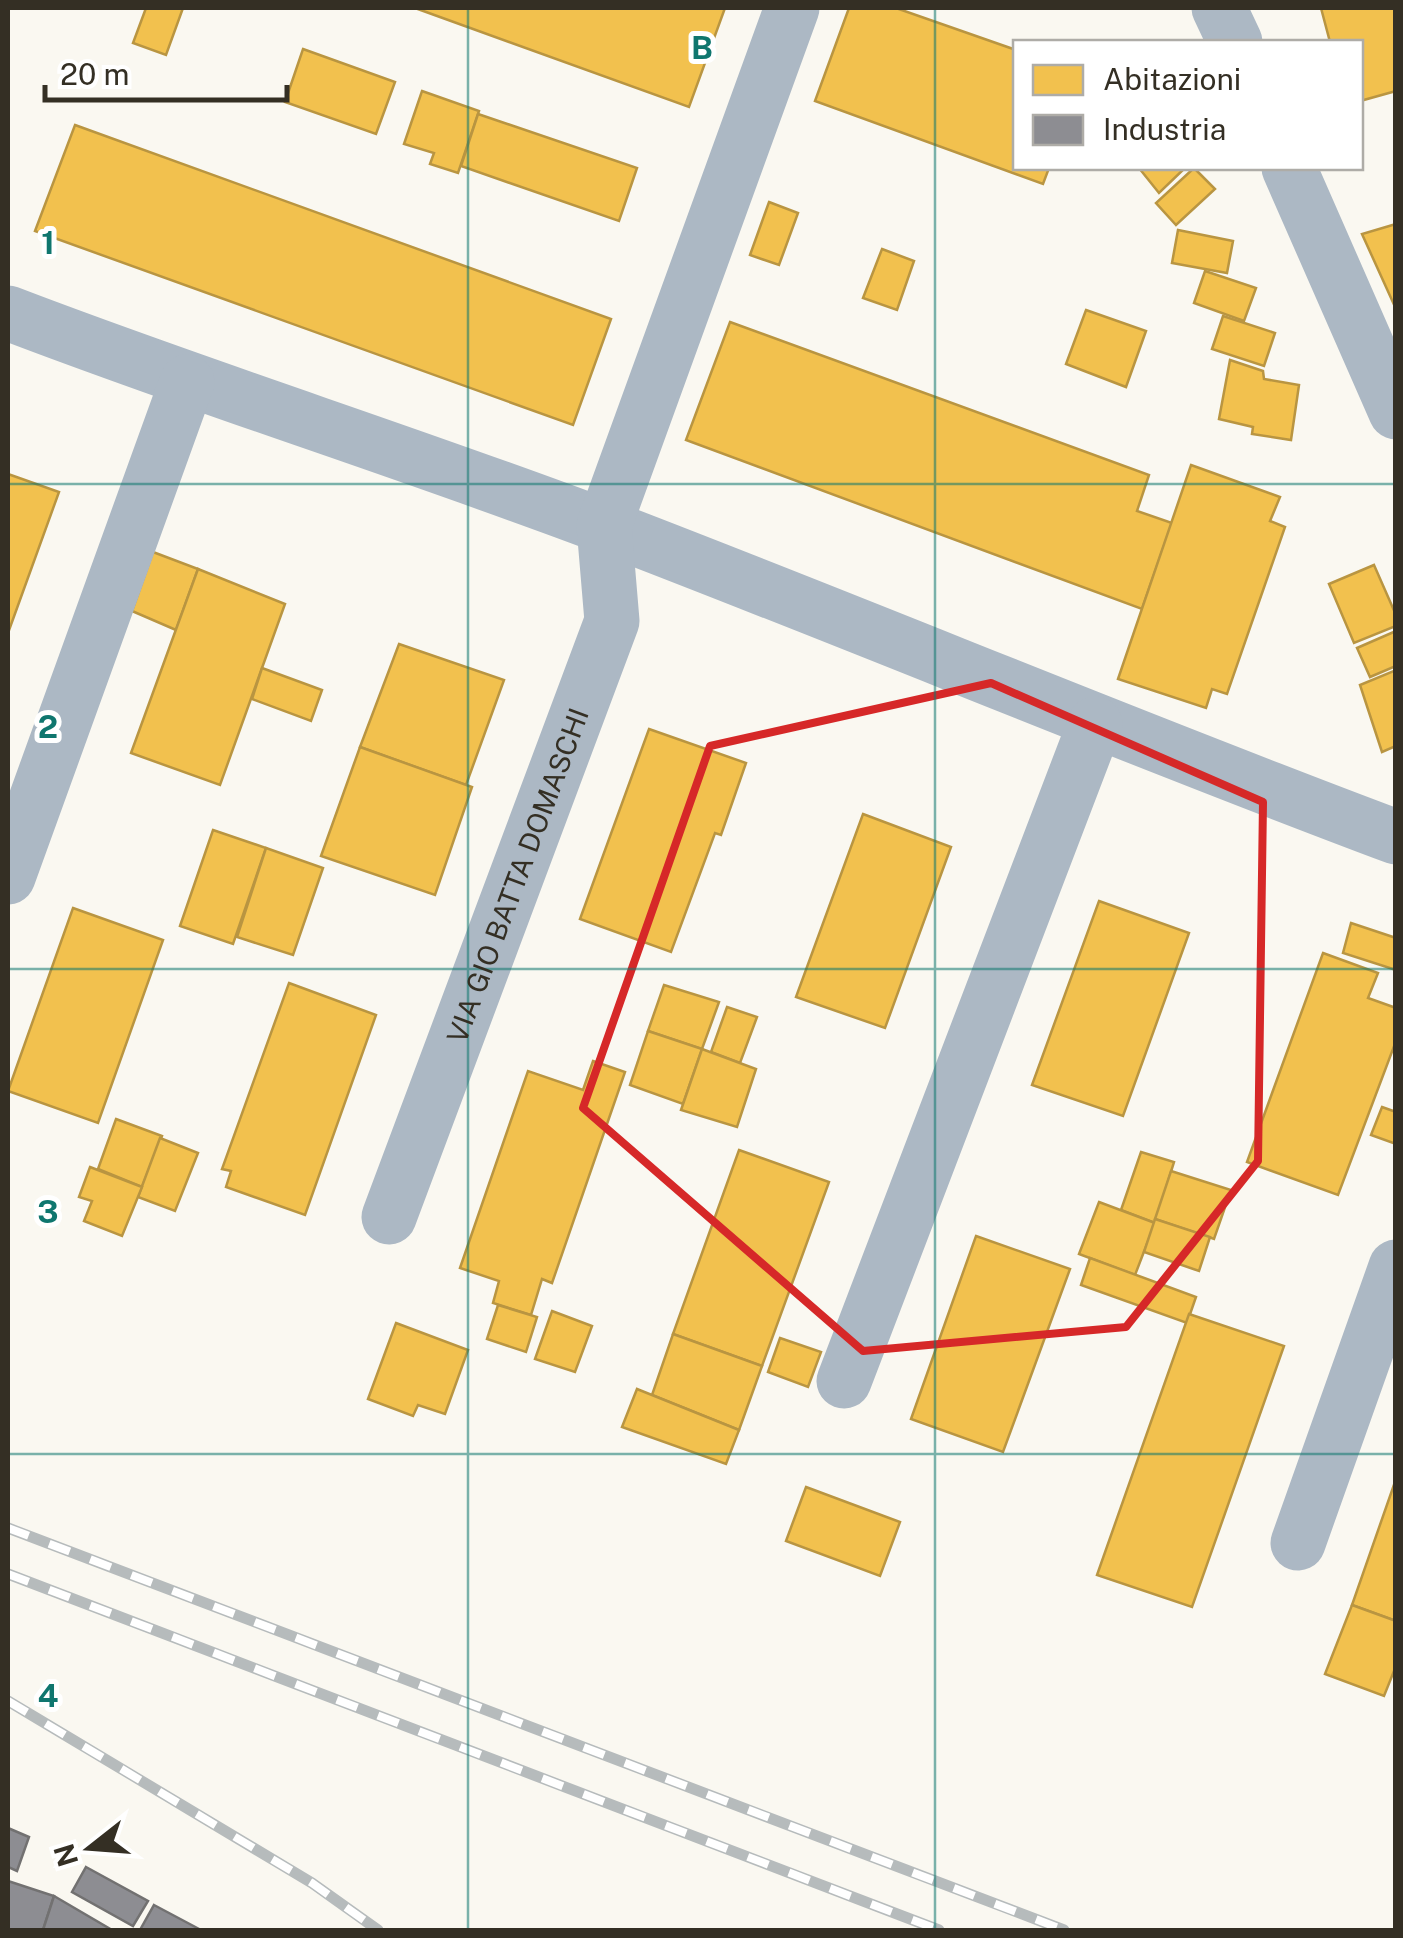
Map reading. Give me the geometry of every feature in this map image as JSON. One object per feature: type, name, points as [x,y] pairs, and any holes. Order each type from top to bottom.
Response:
[{"type":"street","name":"VIA GIO BATTA DOMASCHI","points":[[389,1216],[612,620],[604,526],[792,8]]},
{"type":"street","points":[[1220,8],[1234,40]]},
{"type":"street","points":[[1290,170],[1396,412]]},
{"type":"street","points":[[8,313],[187,382],[604,526],[1095,724],[1396,837]]},
{"type":"street","points":[[8,877],[187,382]]},
{"type":"street","points":[[844,1380],[1095,724]]},
{"type":"street","points":[[1298,1543],[1396,1267]]},
{"type":"highlighted area","points":[[991,683],[1263,802],[1258,1161],[1126,1327],[863,1351],[583,1108],[710,746]]},
{"type":"building: Abitazioni","points":[[146,8],[183,8],[166,55],[133,43]]},
{"type":"building: Abitazioni","points":[[415,8],[725,8],[689,107]]},
{"type":"building: Abitazioni","points":[[849,8],[896,8],[1013,49],[1013,170],[1048,170],[1043,184],[815,101]]},
{"type":"building: Abitazioni","points":[[1321,8],[1396,8],[1396,91],[1363,100],[1363,40],[1329,40]]},
{"type":"building: Abitazioni","points":[[303,49],[395,82],[376,134],[285,102]]},
{"type":"building: Abitazioni","points":[[422,91],[479,111],[458,173],[430,164],[434,153],[404,144]]},
{"type":"building: Abitazioni","points":[[478,114],[637,168],[619,221],[461,166]]},
{"type":"building: Abitazioni","points":[[75,125],[611,319],[573,425],[35,231]]},
{"type":"building: Abitazioni","points":[[1141,170],[1183,170],[1159,193]]},
{"type":"building: Abitazioni","points":[[1192,170],[1215,189],[1176,225],[1156,203]]},
{"type":"building: Abitazioni","points":[[769,202],[798,213],[779,265],[750,255]]},
{"type":"building: Abitazioni","points":[[1396,224],[1396,309],[1362,234]]},
{"type":"building: Abitazioni","points":[[1178,230],[1233,241],[1227,273],[1172,263]]},
{"type":"building: Abitazioni","points":[[882,249],[914,261],[897,310],[863,298]]},
{"type":"building: Abitazioni","points":[[1205,271],[1256,288],[1244,321],[1194,303]]},
{"type":"building: Abitazioni","points":[[1086,310],[1146,331],[1126,387],[1066,364]]},
{"type":"building: Abitazioni","points":[[1223,316],[1275,333],[1264,366],[1212,349]]},
{"type":"building: Abitazioni","points":[[730,322],[1149,475],[1137,511],[1172,523],[1142,609],[686,440]]},
{"type":"building: Abitazioni","points":[[1230,360],[1263,371],[1264,379],[1299,385],[1291,440],[1252,434],[1253,427],[1219,419]]},
{"type":"building: Abitazioni","points":[[1191,465],[1280,497],[1270,521],[1285,527],[1227,694],[1212,689],[1206,708],[1118,679]]},
{"type":"building: Abitazioni","points":[[8,474],[59,492],[8,633]]},
{"type":"building: Abitazioni","points":[[153,552],[198,569],[176,630],[132,611]]},
{"type":"building: Abitazioni","points":[[1374,565],[1396,615],[1396,626],[1354,643],[1329,584]]},
{"type":"building: Abitazioni","points":[[198,569],[285,604],[220,785],[131,753]]},
{"type":"building: Abitazioni","points":[[1396,631],[1396,666],[1370,677],[1357,648]]},
{"type":"building: Abitazioni","points":[[399,644],[504,680],[466,785],[360,747]]},
{"type":"building: Abitazioni","points":[[262,668],[322,690],[311,721],[252,699]]},
{"type":"building: Abitazioni","points":[[1396,670],[1396,746],[1382,752],[1360,685]]},
{"type":"building: Abitazioni","points":[[649,729],[746,763],[721,835],[715,833],[671,952],[580,919]]},
{"type":"building: Abitazioni","points":[[360,747],[472,787],[435,895],[321,856]]},
{"type":"building: Abitazioni","points":[[863,814],[951,847],[885,1028],[796,997]]},
{"type":"building: Abitazioni","points":[[213,830],[266,848],[233,944],[180,926]]},
{"type":"building: Abitazioni","points":[[266,848],[323,868],[293,955],[237,937]]},
{"type":"building: Abitazioni","points":[[1099,901],[1189,933],[1123,1116],[1032,1085]]},
{"type":"building: Abitazioni","points":[[73,908],[163,940],[98,1123],[8,1091]]},
{"type":"building: Abitazioni","points":[[1351,923],[1396,938],[1396,970],[1343,953]]},
{"type":"building: Abitazioni","points":[[1323,953],[1378,973],[1368,998],[1396,1008],[1396,1041],[1338,1195],[1247,1162]]},
{"type":"building: Abitazioni","points":[[289,983],[376,1015],[305,1215],[226,1187],[231,1171],[222,1169]]},
{"type":"building: Abitazioni","points":[[664,985],[719,1002],[702,1049],[648,1031]]},
{"type":"building: Abitazioni","points":[[727,1007],[757,1017],[740,1063],[711,1052]]},
{"type":"building: Abitazioni","points":[[648,1031],[702,1049],[683,1104],[630,1085]]},
{"type":"building: Abitazioni","points":[[702,1049],[756,1069],[737,1127],[681,1110]]},
{"type":"building: Abitazioni","points":[[593,1061],[625,1072],[552,1283],[542,1279],[531,1315],[493,1303],[499,1281],[460,1268],[528,1071],[583,1090]]},
{"type":"building: Abitazioni","points":[[1382,1107],[1396,1112],[1396,1144],[1371,1135]]},
{"type":"building: Abitazioni","points":[[116,1119],[162,1136],[142,1187],[98,1169]]},
{"type":"building: Abitazioni","points":[[160,1138],[198,1153],[175,1211],[138,1197]]},
{"type":"building: Abitazioni","points":[[739,1150],[829,1182],[762,1366],[673,1334]]},
{"type":"building: Abitazioni","points":[[1141,1152],[1174,1162],[1155,1223],[1121,1210]]},
{"type":"building: Abitazioni","points":[[90,1167],[142,1187],[122,1236],[84,1221],[92,1201],[79,1197]]},
{"type":"building: Abitazioni","points":[[1171,1171],[1231,1190],[1214,1239],[1155,1219]]},
{"type":"building: Abitazioni","points":[[1099,1202],[1155,1223],[1135,1275],[1079,1254]]},
{"type":"building: Abitazioni","points":[[1155,1219],[1210,1237],[1199,1271],[1144,1252]]},
{"type":"building: Abitazioni","points":[[976,1236],[1070,1269],[1003,1452],[911,1419]]},
{"type":"building: Abitazioni","points":[[1090,1258],[1196,1297],[1187,1323],[1081,1285]]},
{"type":"building: Abitazioni","points":[[498,1305],[537,1317],[526,1352],[487,1339]]},
{"type":"building: Abitazioni","points":[[552,1311],[592,1326],[575,1372],[535,1359]]},
{"type":"building: Abitazioni","points":[[1189,1314],[1284,1346],[1192,1607],[1097,1575]]},
{"type":"building: Abitazioni","points":[[396,1323],[468,1350],[445,1414],[418,1405],[413,1416],[368,1399]]},
{"type":"building: Abitazioni","points":[[673,1334],[762,1366],[739,1430],[652,1395]]},
{"type":"building: Abitazioni","points":[[780,1338],[821,1352],[808,1387],[768,1372]]},
{"type":"building: Abitazioni","points":[[637,1389],[739,1430],[726,1464],[622,1427]]},
{"type":"building: Abitazioni","points":[[1396,1479],[1396,1621],[1352,1605]]},
{"type":"building: Abitazioni","points":[[806,1487],[900,1522],[880,1576],[786,1541]]},
{"type":"building: Abitazioni","points":[[1352,1605],[1396,1621],[1396,1666],[1384,1696],[1325,1674]]},
{"type":"building: Industria","points":[[8,1828],[29,1837],[17,1871],[8,1867]]},
{"type":"building: Industria","points":[[86,1867],[148,1901],[133,1926],[72,1892]]},
{"type":"building: Industria","points":[[8,1881],[54,1896],[43,1930],[8,1930]]},
{"type":"building: Industria","points":[[54,1896],[112,1930],[43,1930]]},
{"type":"building: Industria","points":[[154,1905],[201,1930],[140,1930]]},
{"type":"railway","points":[[8,1528],[1064,1930]]},
{"type":"railway","points":[[8,1574],[939,1930]]},
{"type":"railway","points":[[8,1701],[312,1883],[378,1930]]}]
